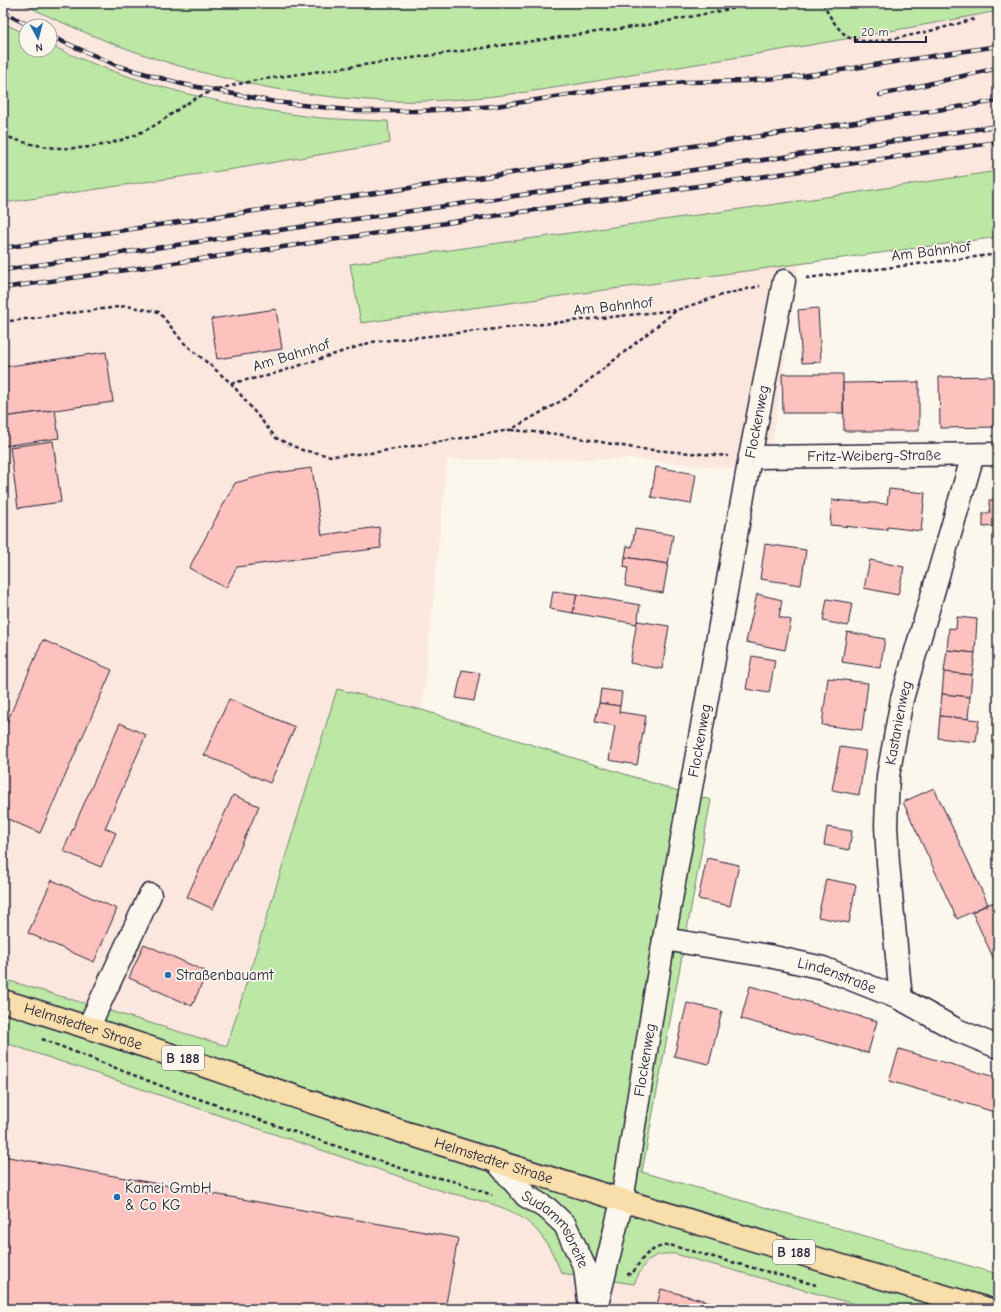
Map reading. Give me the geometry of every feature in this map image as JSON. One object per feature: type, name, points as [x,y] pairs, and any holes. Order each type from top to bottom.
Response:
[{"type":"main road","name":"Helmstedter Straße","points":[[3,1001],[89,1026],[354,1116],[622,1201],[988,1309]]},
{"type":"street","name":"Flockenweg","points":[[622,1201],[664,938],[750,457],[784,281]]},
{"type":"street","name":"Fritz-Weiberg-Straße","points":[[750,457],[998,454]]},
{"type":"street","name":"Kastanienweg","points":[[901,999],[888,863],[886,824],[888,776],[902,699],[973,455]]},
{"type":"street","points":[[89,1026],[150,895]]},
{"type":"street","name":"Lindenstraße","points":[[664,938],[769,956],[823,968],[901,999],[957,1030],[998,1046]]},
{"type":"street","name":"Sudammsbreite","points":[[496,1161],[526,1196],[548,1209],[565,1226],[585,1268],[590,1309]]},
{"type":"street","name":"Sudammsbreite","points":[[596,1309],[604,1270],[622,1201]]},
{"type":"path","points":[[3,135],[28,145],[60,149],[94,147],[126,139],[151,127],[193,100],[215,91],[257,80],[653,24],[761,3]]},
{"type":"path","points":[[823,3],[837,28],[849,38],[863,42],[895,38],[975,19]]},
{"type":"path","name":"Am Bahnhof","points":[[231,383],[267,376],[372,342],[677,310],[722,294],[784,281],[998,254]]},
{"type":"path","points":[[3,322],[126,306],[159,312],[183,342],[231,383],[276,438],[302,450],[331,456],[371,453],[510,430],[558,434],[640,449],[750,457]]},
{"type":"path","points":[[510,430],[568,397],[677,310]]},
{"type":"path","points":[[41,1039],[164,1086],[412,1172],[457,1182],[497,1197]]},
{"type":"path","points":[[604,1270],[632,1274],[643,1256],[656,1247],[669,1245],[820,1286]]},
{"type":"shaded area","points":[[3,3],[21,3],[51,18],[18,18],[18,30],[3,23]]},
{"type":"shaded area","points":[[998,11],[998,171],[826,197],[361,323],[799,263],[768,473],[634,459],[447,459],[422,710],[337,689],[227,1046],[3,979],[3,203],[240,168],[388,121],[322,118],[247,106],[174,89],[116,73],[58,48],[58,22],[124,48],[183,67],[256,85],[326,96],[388,101],[450,99],[529,91],[885,33]]},
{"type":"shaded area","points":[[3,1042],[445,1192],[493,1203],[533,1226],[547,1242],[561,1273],[639,1274],[654,1255],[663,1253],[675,1254],[872,1309],[3,1309]]},
{"type":"green space","points":[[21,3],[998,3],[998,11],[830,42],[525,92],[456,100],[421,101],[387,101],[339,98],[292,92],[245,83],[199,72],[153,58],[108,42],[58,20],[58,18],[53,18]]},
{"type":"green space","points":[[3,23],[18,30],[18,58],[58,58],[58,48],[115,72],[148,83],[217,101],[252,108],[329,119],[388,121],[390,143],[240,168],[3,203]]},
{"type":"green space","points":[[998,171],[998,237],[361,323],[350,264],[826,197]]},
{"type":"green space","points":[[337,689],[422,710],[711,800],[642,1172],[998,1274],[998,1309],[872,1309],[675,1254],[659,1255],[649,1260],[641,1270],[634,1284],[561,1273],[552,1252],[541,1236],[530,1224],[516,1214],[502,1207],[445,1192],[3,1042],[3,979],[227,1046]]},
{"type":"building","points":[[818,308],[821,362],[802,363],[798,310]]},
{"type":"building","points":[[276,309],[282,349],[217,359],[211,319]]},
{"type":"building","points":[[106,352],[113,402],[3,417],[3,367]]},
{"type":"building","points":[[782,374],[843,374],[843,413],[783,413]]},
{"type":"building","points":[[998,376],[998,427],[940,428],[939,377]]},
{"type":"building","points":[[919,382],[919,431],[844,431],[843,383]]},
{"type":"building","points":[[55,410],[59,438],[3,446],[3,417]]},
{"type":"building","points":[[53,441],[61,502],[18,508],[10,447]]},
{"type":"building","points":[[656,467],[696,474],[691,504],[651,497]]},
{"type":"building","points":[[312,468],[322,535],[379,527],[381,548],[237,567],[226,588],[189,568],[235,483],[268,474]]},
{"type":"building","points":[[889,489],[925,493],[921,531],[887,527],[887,530],[830,525],[832,500],[887,504]]},
{"type":"building","points":[[989,500],[998,500],[998,526],[983,527],[983,513],[990,513]]},
{"type":"building","points":[[635,529],[673,535],[668,564],[625,557],[627,546],[632,547]]},
{"type":"building","points":[[765,544],[806,550],[801,585],[760,579]]},
{"type":"building","points":[[625,557],[668,564],[663,593],[625,586],[628,568],[624,567]]},
{"type":"building","points":[[870,560],[904,567],[898,595],[864,588]]},
{"type":"building","points":[[553,591],[577,594],[573,613],[550,609]]},
{"type":"building","points":[[577,594],[640,605],[637,624],[573,613]]},
{"type":"building","points":[[757,594],[782,600],[779,617],[791,620],[785,650],[746,642]]},
{"type":"building","points":[[827,599],[852,603],[848,626],[823,621]]},
{"type":"building","points":[[957,617],[977,619],[975,653],[947,650],[949,628],[956,629]]},
{"type":"building","points":[[637,621],[669,626],[662,669],[630,663]]},
{"type":"building","points":[[847,632],[885,639],[880,668],[842,662]]},
{"type":"building","points":[[43,640],[112,670],[40,833],[3,817],[3,731]]},
{"type":"building","points":[[947,650],[975,653],[972,675],[944,672]]},
{"type":"building","points":[[752,656],[775,660],[769,693],[746,689]]},
{"type":"building","points":[[462,670],[480,673],[474,701],[456,698]]},
{"type":"building","points":[[944,672],[972,675],[970,697],[942,694]]},
{"type":"building","points":[[828,678],[868,683],[862,730],[822,725]]},
{"type":"building","points":[[601,689],[622,692],[620,706],[599,703]]},
{"type":"building","points":[[942,694],[970,697],[968,719],[940,716]]},
{"type":"building","points":[[229,699],[295,727],[270,783],[204,755]]},
{"type":"building","points":[[599,703],[620,706],[619,712],[646,716],[637,765],[609,760],[615,726],[595,722]]},
{"type":"building","points":[[940,716],[979,720],[976,742],[938,738]]},
{"type":"building","points":[[120,723],[146,735],[105,828],[116,833],[101,867],[63,851]]},
{"type":"building","points":[[840,747],[866,751],[859,795],[832,790]]},
{"type":"building","points":[[934,788],[988,904],[957,919],[903,802]]},
{"type":"building","points":[[233,795],[259,806],[213,909],[187,897]]},
{"type":"building","points":[[827,827],[852,831],[849,850],[824,845]]},
{"type":"building","points":[[707,858],[739,865],[730,906],[698,899]]},
{"type":"building","points":[[826,879],[856,885],[849,923],[818,917]]},
{"type":"building","points":[[52,880],[117,909],[94,962],[28,933]]},
{"type":"building","points":[[998,900],[998,968],[972,912]]},
{"type":"building","name":"Straßenbauamt","points":[[144,944],[207,972],[192,1006],[129,978]]},
{"type":"building","points":[[750,986],[877,1021],[868,1053],[741,1019]]},
{"type":"building","points":[[687,1003],[722,1011],[709,1064],[674,1056]]},
{"type":"building","points":[[899,1049],[998,1078],[998,1113],[889,1081]]},
{"type":"building","name":"Kamei GmbH & Co KG","points":[[3,1156],[458,1238],[445,1309],[3,1309]]},
{"type":"building","points":[[661,1289],[736,1309],[656,1309]]},
{"type":"railway","points":[[3,12],[18,20]]},
{"type":"railway","points":[[58,40],[118,66],[182,84],[275,102],[357,111],[421,111],[496,106],[607,89],[687,82],[743,81],[802,76],[998,46]]},
{"type":"railway","points":[[880,95],[998,68]]},
{"type":"railway","points":[[3,248],[998,101]]},
{"type":"railway","points":[[3,270],[998,126]]},
{"type":"railway","points":[[3,288],[998,142]]},
{"type":"place","name":"Straßenbauamt","points":[[168,975]]},
{"type":"place","name":"Kamei GmbH & Co KG","points":[[117,1197]]}]
